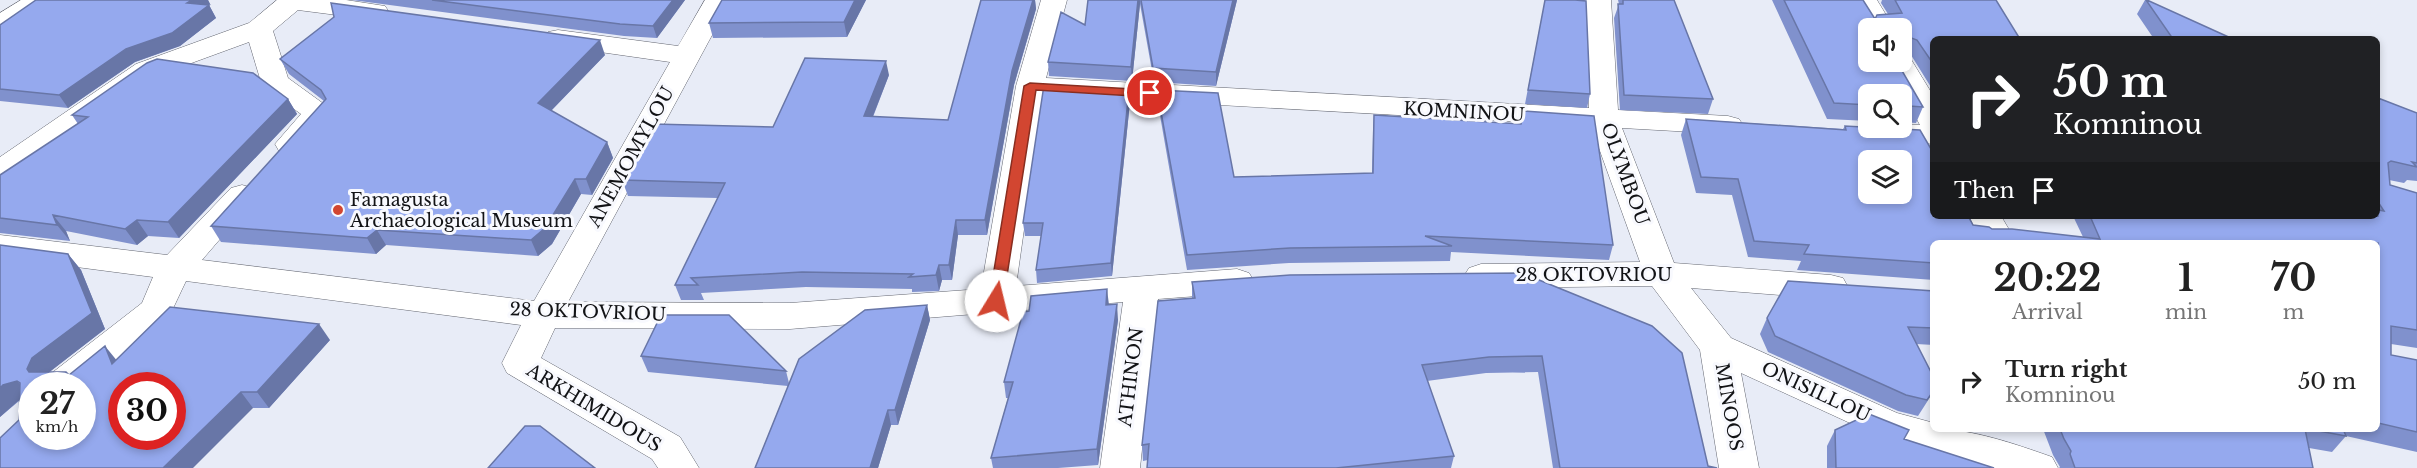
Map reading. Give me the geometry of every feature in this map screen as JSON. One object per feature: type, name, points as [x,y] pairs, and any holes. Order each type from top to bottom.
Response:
[{"type":"street","points":[[0,24],[40,0]]},
{"type":"street","points":[[0,172],[146,70],[259,28],[293,0],[397,15]]},
{"type":"street","name":"ANEMOMYLOU","points":[[544,315],[718,0]]},
{"type":"street","points":[[996,301],[1030,86],[1054,0]]},
{"type":"street","name":"OLYMBOU","points":[[1598,0],[1604,120],[1661,274]]},
{"type":"street","points":[[1864,0],[1874,18]]},
{"type":"street","points":[[78,372],[156,310],[174,269],[318,113],[275,82],[259,28]]},
{"type":"street","points":[[536,35],[687,56]]},
{"type":"street","points":[[1905,72],[1930,116]]},
{"type":"street","name":"KOMNINOU","points":[[1030,86],[1757,127]]},
{"type":"street","points":[[1851,131],[1930,135]]},
{"type":"street","points":[[1987,219],[1998,240]]},
{"type":"street","name":"28 OKTOVRIOU","points":[[0,246],[544,315],[790,316],[1267,279]]},
{"type":"street","name":"28 OKTOVRIOU","points":[[1445,276],[1661,274],[1862,289]]},
{"type":"street","name":"ONISILLOU","points":[[1661,274],[1718,347],[1887,425],[2038,468]]},
{"type":"street","name":"ATHINON","points":[[1120,468],[1142,287]]},
{"type":"street","name":"ARKHIMIDOUS","points":[[544,315],[520,363],[666,448],[679,468]]},
{"type":"street","name":"MINOOS","points":[[1718,347],[1739,468]]},
{"type":"building","points":[[36,0],[192,0],[187,3],[209,5],[172,33],[126,49],[59,95],[0,89],[0,25]]},
{"type":"building","points":[[432,0],[673,0],[653,26],[620,24]]},
{"type":"building","points":[[722,0],[855,0],[844,22],[709,23]]},
{"type":"building","points":[[981,0],[1033,0],[1012,71],[985,220],[956,220],[949,265],[939,265],[936,275],[909,277],[913,274],[802,272],[691,278],[698,285],[675,285],[725,183],[622,180],[653,124],[773,127],[805,58],[886,61],[864,116],[948,120]]},
{"type":"building","points":[[1088,0],[1138,0],[1131,67],[1048,62],[1061,12],[1085,25]]},
{"type":"building","points":[[1141,0],[1233,0],[1216,72],[1153,68]]},
{"type":"building","points":[[1545,0],[1586,1],[1590,94],[1528,90]]},
{"type":"building","points":[[1623,0],[1674,0],[1713,99],[1624,95],[1618,4],[1623,4]]},
{"type":"building","points":[[1784,0],[1863,0],[1874,18],[1858,18],[1858,72],[1903,72],[1910,84],[1858,84],[1858,104],[1834,103]]},
{"type":"building","points":[[1895,0],[1996,0],[2018,36],[1930,36],[1930,59],[1917,40],[1912,38],[1912,18],[1876,18],[1877,15],[1902,13]]},
{"type":"building","points":[[2146,0],[2226,36],[2171,36]]},
{"type":"building","points":[[331,3],[600,40],[538,103],[607,142],[586,179],[575,179],[545,228],[531,240],[377,230],[367,238],[211,226],[326,99],[321,90],[280,59],[334,17]]},
{"type":"building","points":[[157,59],[253,73],[288,99],[168,222],[137,220],[125,229],[53,215],[57,225],[0,218],[0,175],[88,117],[72,115],[147,63]]},
{"type":"building","points":[[1044,85],[1129,90],[1111,263],[1036,270],[1043,223],[1023,223]]},
{"type":"building","points":[[1912,88],[1923,107],[1912,106]]},
{"type":"building","points":[[1157,90],[1218,93],[1234,177],[1373,173],[1374,115],[1521,124],[1524,111],[1594,116],[1613,245],[1425,236],[1452,246],[1290,248],[1187,255]]},
{"type":"building","points":[[2380,99],[2417,113],[2417,163],[2412,162],[2417,167],[2391,161],[2388,163],[2390,185],[2417,193],[2417,330],[2391,326],[2391,355],[2417,360],[2417,432],[2380,423],[2380,240],[1930,240],[1930,263],[1804,254],[1809,245],[1754,241],[1738,179],[1701,177],[1686,119],[1846,130],[1845,126],[1858,127],[1858,138],[1912,138],[1912,130],[1920,130],[1930,147],[1930,219],[1970,219],[1973,225],[1992,229],[2012,229],[2100,239],[2091,219],[2380,219],[2380,210],[2384,211],[2380,205]]},
{"type":"building","points":[[0,245],[68,254],[92,313],[32,358],[27,369],[29,372],[18,372],[18,382],[3,385],[0,388]]},
{"type":"building","points":[[1522,273],[1652,326],[1682,353],[1708,466],[1717,468],[1560,468],[1542,356],[1489,357],[1422,365],[1454,456],[1336,468],[1147,468],[1149,444],[1142,445],[1158,301],[1195,298],[1192,282],[1290,275]]},
{"type":"building","points":[[1788,281],[1930,291],[1930,328],[1908,327],[1930,370],[1930,396],[1927,400],[1906,395],[1775,336],[1767,318]]},
{"type":"building","points":[[1107,289],[1106,305],[1117,304],[1097,449],[991,458],[1013,382],[1004,382],[1023,312],[1029,311],[1031,296]]},
{"type":"building","points":[[927,305],[895,410],[888,410],[870,468],[755,468],[799,359],[865,310]]},
{"type":"building","points":[[170,307],[319,324],[257,392],[241,392],[186,446],[186,372],[108,372],[108,450],[181,450],[163,468],[0,468],[0,438],[18,421],[18,450],[96,450],[96,372],[73,372],[105,346],[112,364]]},
{"type":"building","points":[[661,315],[729,315],[786,371],[641,356]]},
{"type":"building","points":[[1869,414],[1909,430],[1904,439],[1994,468],[1836,468],[1835,430]]},
{"type":"building","points":[[525,426],[540,426],[595,468],[488,468]]},
{"type":"building","points":[[2061,432],[2306,432],[2313,468],[2075,468],[2071,451]]},
{"type":"building","points":[[2324,432],[2344,432],[2346,436]]},
{"type":"place","name":"Famagusta Archaeological Museum","points":[[338,210]]},
{"type":"route","points":[[996,301],[1030,86],[1150,93]]}]
